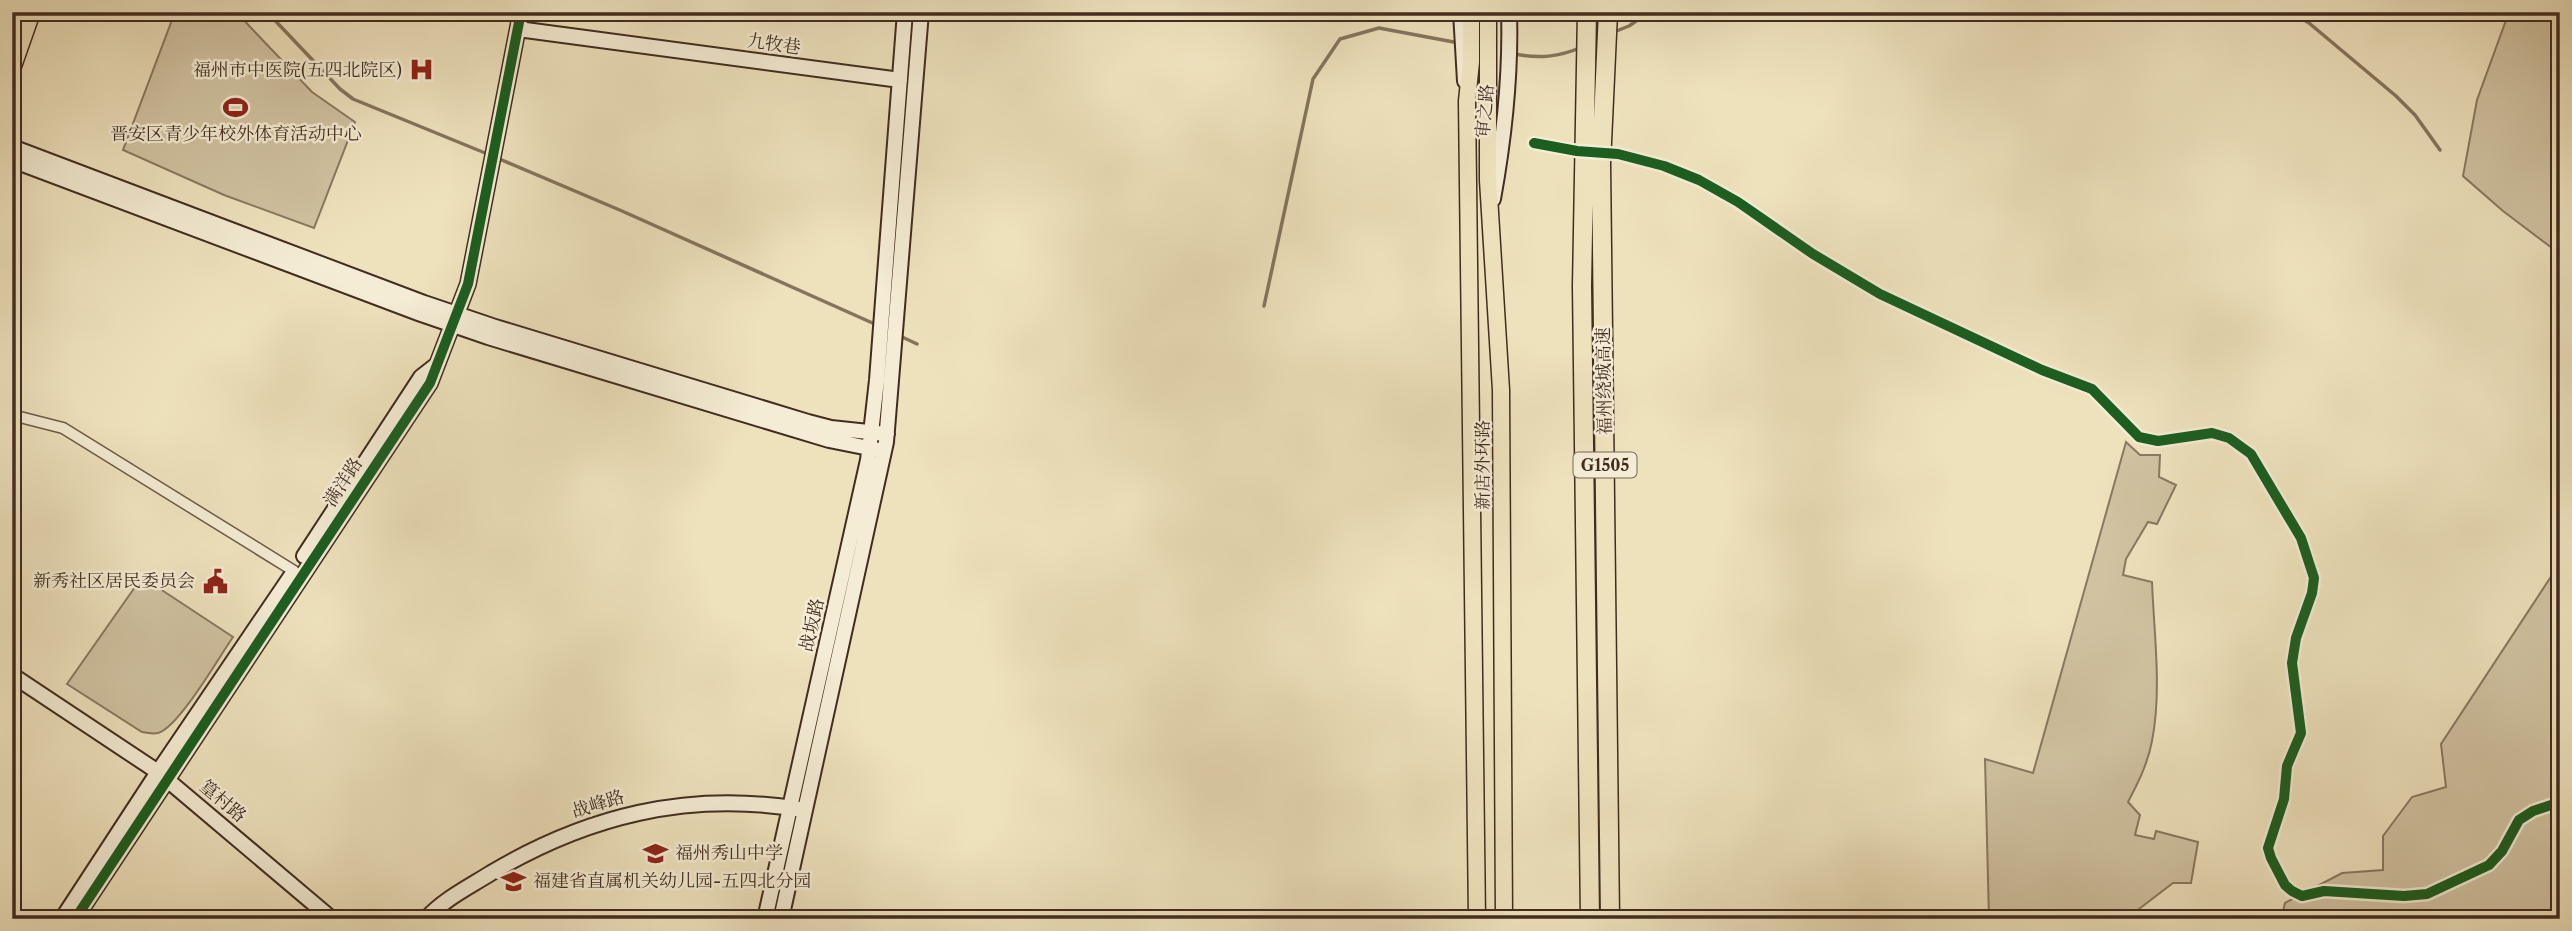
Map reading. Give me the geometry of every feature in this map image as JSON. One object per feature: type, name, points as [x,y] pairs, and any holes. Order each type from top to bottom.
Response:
[{"type":"highway","name":"福州绕城高速","points":[[1587,12],[1582,286],[1590,919]]},
{"type":"highway","name":"福州绕城高速","points":[[1608,12],[1601,164],[1610,919]]},
{"type":"main road","points":[[12,69],[32,12]]},
{"type":"main road","name":"满洋路","points":[[62,919],[163,776],[430,383],[468,284],[521,12]]},
{"type":"main road","points":[[900,80],[905,12]]},
{"type":"main road","name":"战坂路","points":[[781,919],[798,809],[862,496],[877,450],[895,343],[921,12]]},
{"type":"main road","name":"审之路","points":[[1461,12],[1467,62]]},
{"type":"main road","name":"新店外环路","points":[[1471,12],[1467,62],[1477,919]]},
{"type":"main road","name":"新店外环路","points":[[1488,12],[1490,213],[1501,390],[1504,919]]},
{"type":"main road","name":"审之路","points":[[1490,213],[1500,159],[1509,68],[1509,12]]},
{"type":"main road","name":"九牧巷","points":[[518,29],[900,80]]},
{"type":"main road","name":"战坂路","points":[[880,434],[880,337],[900,80]]},
{"type":"main road","points":[[12,147],[454,319],[808,422],[831,428],[880,434]]},
{"type":"main road","points":[[12,159],[454,319],[829,440],[877,450]]},
{"type":"main road","name":"满洋路","points":[[75,919],[294,571],[421,377],[436,365]]},
{"type":"main road","name":"篁村路","points":[[12,675],[163,776],[332,919]]},
{"type":"main road","name":"战峰路","points":[[426,919],[443,903],[499,869],[593,824],[653,809],[696,804],[745,804],[798,809]]},
{"type":"main road","name":"战坂路","points":[[765,919],[798,809]]},
{"type":"street","points":[[1534,142],[1577,151],[1618,154],[1664,166],[1699,180],[1738,202],[1813,254],[1880,295],[2012,356],[2092,389],[2134,433],[2144,439],[2158,441],[2212,433],[2229,438],[2251,454],[2301,538],[2314,578],[2312,593],[2296,639],[2292,663],[2301,733],[2287,766],[2284,799],[2268,848],[2285,885],[2292,891],[2302,896],[2324,891],[2404,896],[2427,894],[2489,865],[2502,850],[2519,820],[2533,811],[2560,802]]},
{"type":"street","points":[[12,415],[62,428],[294,571]]},
{"type":"shaded area","name":"晋安区青少年校外体育活动中心","points":[[175,12],[236,12],[312,92],[355,122],[314,228],[224,195],[123,150]]},
{"type":"shaded area","points":[[2509,12],[2560,12],[2560,254],[2503,211],[2463,176],[2477,100]]},
{"type":"shaded area","points":[[2126,442],[2140,455],[2160,455],[2159,477],[2176,485],[2157,524],[2148,522],[2126,559],[2123,575],[2152,582],[2156,662],[2152,741],[2145,765],[2128,802],[2140,815],[2135,835],[2154,839],[2156,831],[2198,842],[2191,883],[2173,883],[2139,909],[2144,919],[1989,919],[1985,759],[2033,773]]},
{"type":"shaded area","points":[[2560,563],[2560,919],[2281,919],[2285,903],[2342,873],[2383,870],[2383,836],[2412,797],[2446,787],[2441,744]]},
{"type":"shaded area","points":[[142,577],[233,637],[177,718],[158,733],[142,732],[67,684]]},
{"type":"waterway","points":[[267,12],[340,89],[353,99],[490,155]]},
{"type":"waterway","points":[[1614,32],[1629,26],[1649,12]]},
{"type":"waterway","points":[[2292,12],[2309,23],[2396,96],[2415,115],[2440,150]]},
{"type":"waterway","points":[[1264,306],[1313,79],[1340,39],[1379,28],[1459,43]]},
{"type":"waterway","points":[[1515,54],[1549,56],[1582,47]]},
{"type":"waterway","points":[[497,158],[877,325]]},
{"type":"waterway","points":[[900,336],[917,344]]},
{"type":"cycle path","points":[[75,919],[430,383],[468,284],[521,12]]},
{"type":"cycle path","points":[[1534,143],[1577,151],[1618,154],[1664,166],[1699,180],[1738,202],[1813,254],[1880,294],[2042,370],[2092,389],[2139,437],[2158,441],[2212,433],[2229,438],[2251,454],[2301,538],[2314,578],[2312,593],[2296,638],[2292,663],[2301,733],[2287,766],[2284,799],[2268,848],[2285,885],[2292,891],[2302,896],[2324,891],[2404,896],[2427,894],[2489,865],[2502,851],[2519,820],[2533,811],[2560,802]]},
{"type":"place","name":"福州市中医院(五四北院区)","points":[[422,70]]},
{"type":"place","name":"晋安区青少年校外体育活动中心","points":[[236,107]]},
{"type":"place","name":"新秀社区居民委员会","points":[[215,581]]},
{"type":"place","name":"福州秀山中学","points":[[655,853]]},
{"type":"place","name":"福建省直属机关幼儿园-五四北分园","points":[[513,881]]}]
